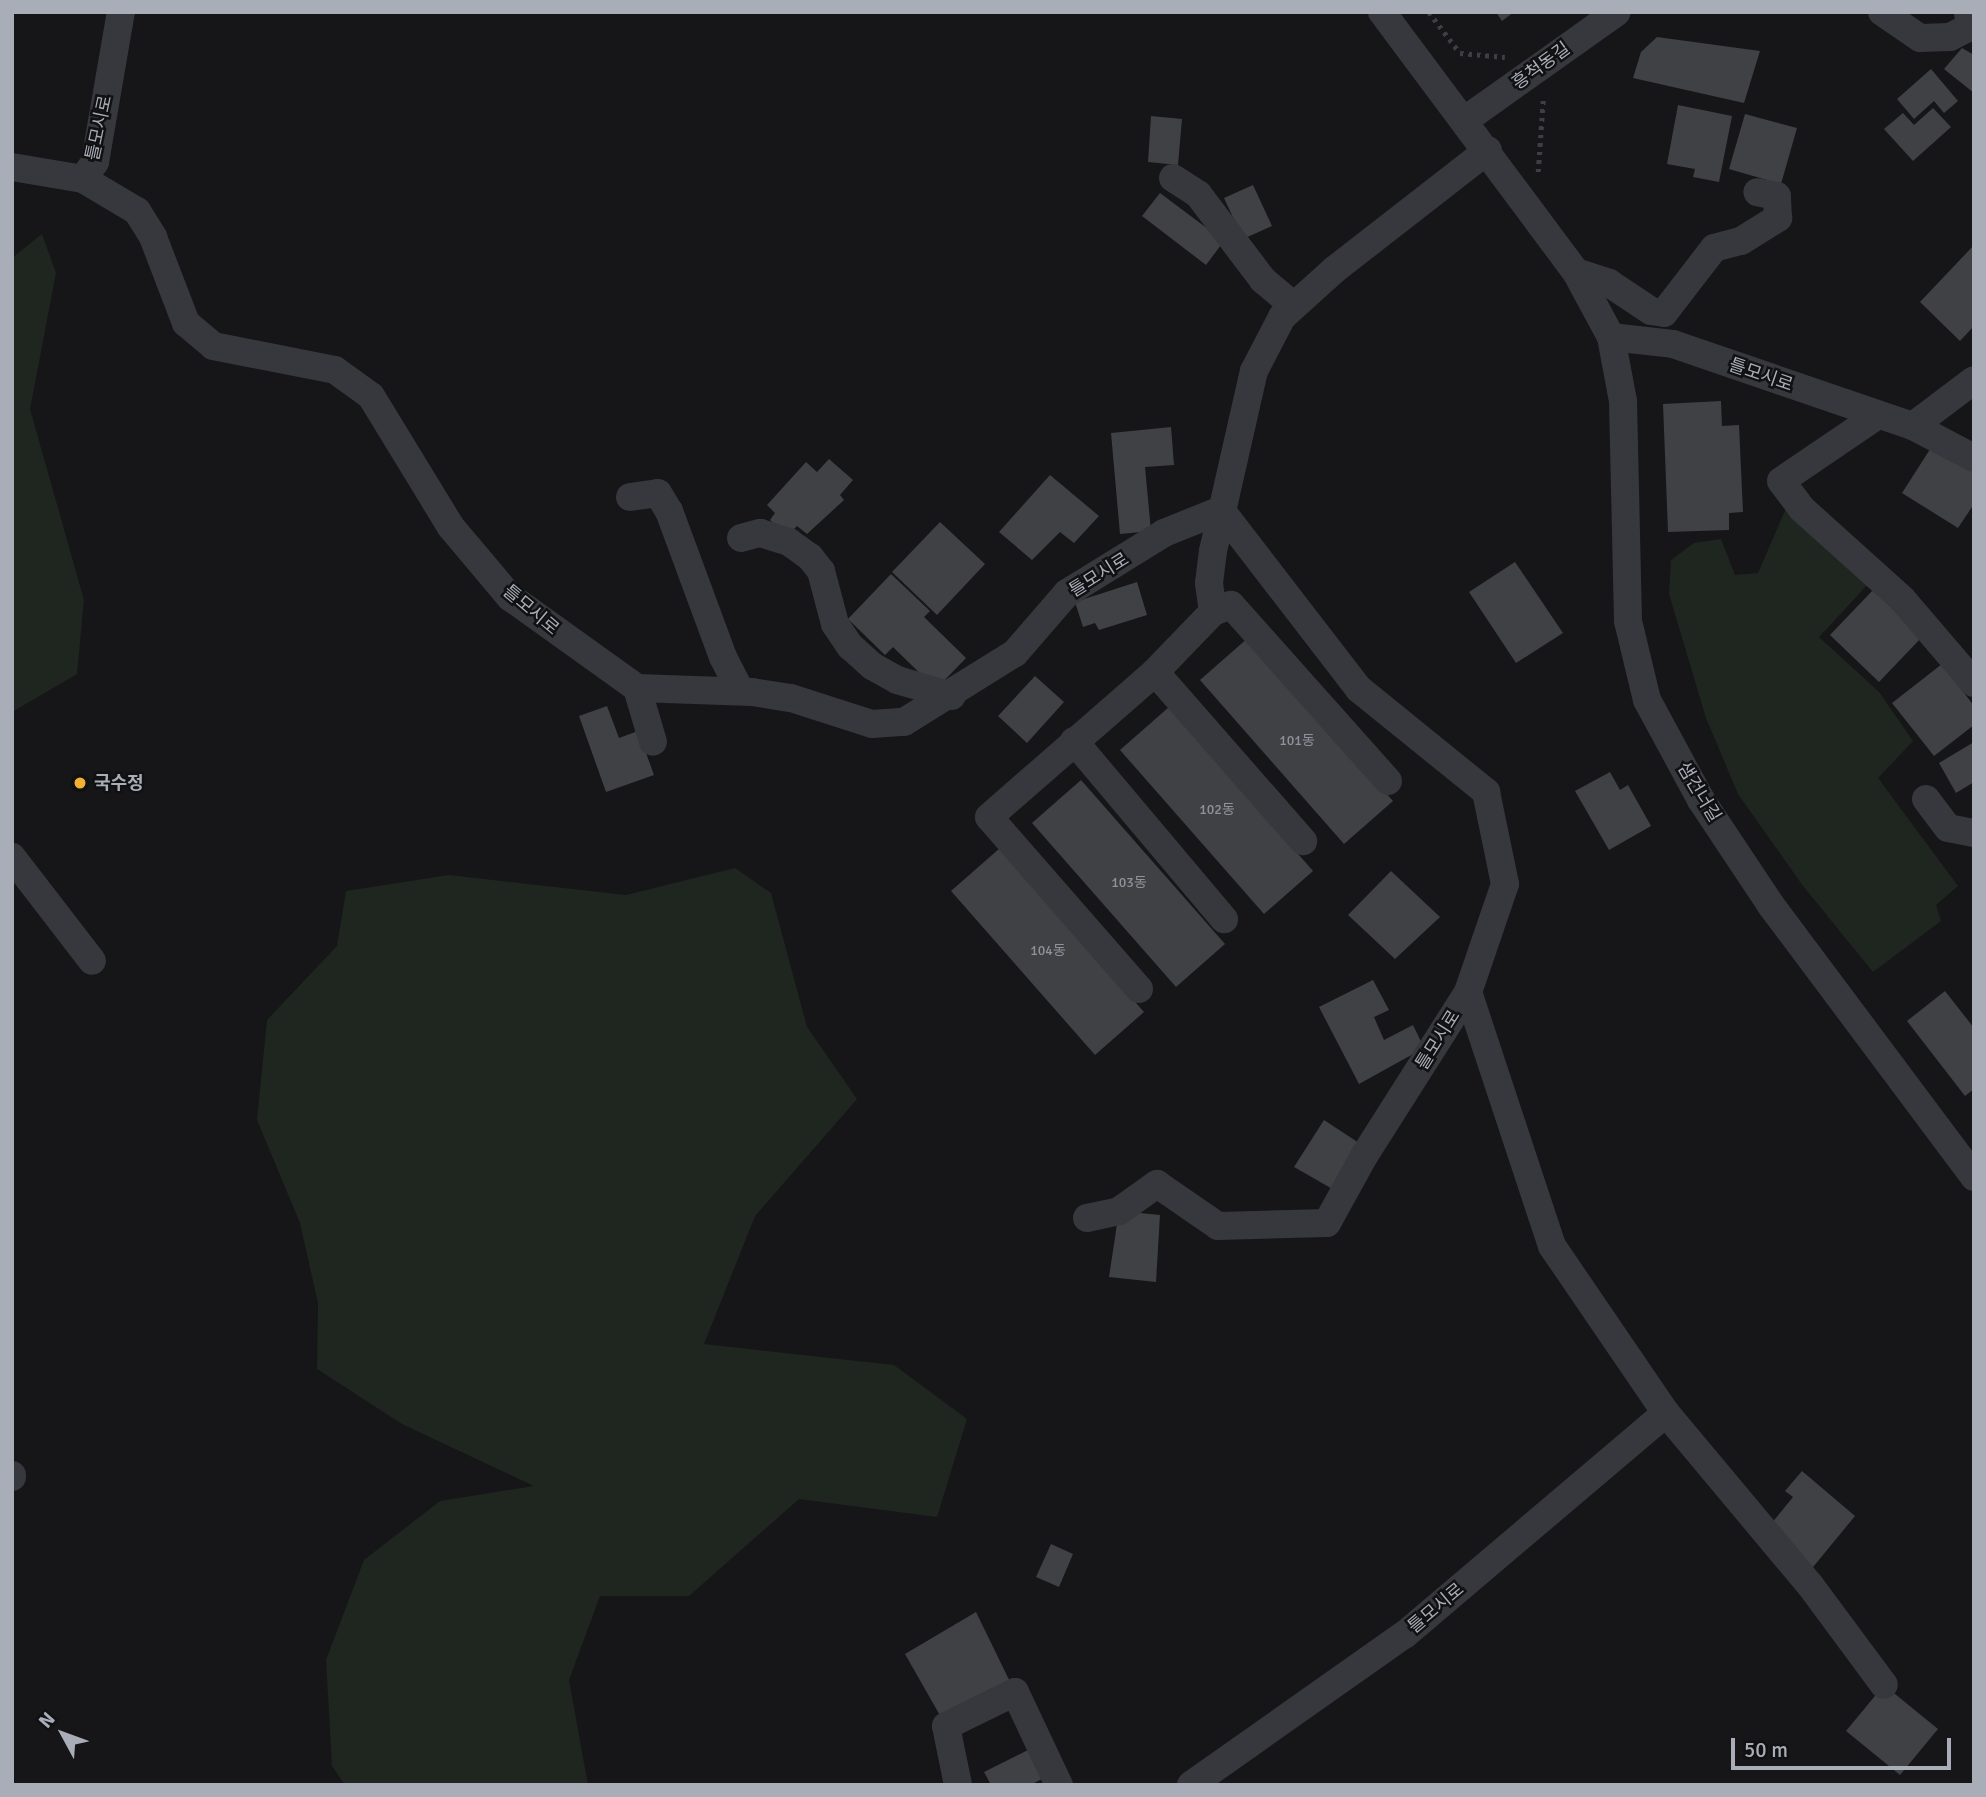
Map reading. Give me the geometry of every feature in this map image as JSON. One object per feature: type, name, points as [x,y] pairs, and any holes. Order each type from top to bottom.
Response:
[{"type":"street","name":"틀모시로","points":[[121,12],[94,162],[83,179],[137,211],[153,237],[186,323],[213,346],[335,370],[371,396],[451,527],[510,597],[637,688],[740,691],[791,698],[872,724],[904,722],[952,695],[1015,653],[1067,593],[1164,533],[1221,510],[1359,689],[1486,792],[1505,884],[1468,992],[1364,1156],[1327,1223],[1218,1226],[1157,1184],[1119,1211],[1087,1218]]},
{"type":"street","points":[[1382,12],[1488,150],[1576,272],[1611,337]]},
{"type":"street","name":"흥척동길","points":[[1465,120],[1617,12]]},
{"type":"street","points":[[1882,12],[1920,38],[1950,37],[1970,27],[1968,12]]},
{"type":"street","points":[[1213,612],[1209,583],[1221,510],[1254,371],[1268,338],[1294,306],[1488,150]]},
{"type":"street","points":[[12,167],[83,179]]},
{"type":"street","points":[[1173,178],[1198,194],[1264,279],[1294,306]]},
{"type":"street","points":[[1576,272],[1609,283],[1651,312],[1664,313],[1714,248],[1741,241],[1778,218],[1777,196],[1757,192]]},
{"type":"street","name":"틀모시로","points":[[1611,337],[1673,344],[1913,426],[1974,458]]},
{"type":"street","name":"샘건너길","points":[[1611,337],[1623,401],[1628,621],[1647,700],[1701,800],[1770,904],[1974,1177]]},
{"type":"street","points":[[1913,426],[1974,380]]},
{"type":"street","points":[[1878,415],[1782,481],[1801,508],[1903,600],[1974,683]]},
{"type":"street","points":[[630,497],[658,493],[670,510],[723,657],[740,691]]},
{"type":"street","points":[[741,538],[761,533],[789,542],[810,557],[821,571],[835,624],[850,646],[872,666],[897,680],[952,695]]},
{"type":"street","points":[[1139,989],[989,817],[1073,741],[1156,672],[1213,612],[1231,605],[1388,781]]},
{"type":"street","points":[[1156,672],[1303,841]]},
{"type":"street","points":[[637,688],[653,742]]},
{"type":"street","points":[[1073,741],[1224,919]]},
{"type":"street","points":[[1926,799],[1948,828],[1974,833]]},
{"type":"street","points":[[12,858],[92,961]]},
{"type":"street","name":"틀모시로","points":[[1468,992],[1552,1246],[1666,1413],[1810,1585],[1884,1685]]},
{"type":"street","name":"틀모시로","points":[[1191,1785],[1405,1634],[1666,1413]]},
{"type":"street","points":[[958,1785],[946,1726],[1015,1692],[1059,1785]]},
{"type":"path","points":[[1429,12],[1460,53],[1513,58]]},
{"type":"path","points":[[1538,173],[1544,99],[1552,89]]},
{"type":"shaded area","points":[[42,234],[56,273],[30,409],[84,600],[77,674],[12,712],[12,258]]},
{"type":"shaded area","points":[[1787,506],[1870,582],[1819,637],[1879,692],[1913,741],[1878,778],[1958,886],[1936,905],[1941,921],[1873,972],[1803,886],[1738,794],[1706,718],[1669,594],[1671,560],[1694,543],[1721,539],[1735,575],[1758,573]]},
{"type":"shaded area","points":[[735,868],[771,893],[807,1027],[857,1099],[755,1216],[704,1344],[894,1365],[967,1419],[937,1517],[799,1499],[689,1596],[600,1596],[569,1680],[588,1785],[345,1785],[332,1766],[326,1660],[364,1560],[440,1501],[534,1486],[402,1424],[317,1369],[318,1303],[300,1223],[257,1120],[267,1020],[337,946],[346,891],[449,875],[626,895]]},
{"type":"building","points":[[1496,12],[1514,12],[1502,21]]},
{"type":"building","points":[[1657,37],[1760,51],[1744,103],[1633,78],[1641,52]]},
{"type":"building","points":[[1962,48],[1974,55],[1974,93],[1944,69]]},
{"type":"building","points":[[1931,69],[1958,101],[1944,113],[1934,101],[1914,119],[1897,99]]},
{"type":"building","points":[[1678,105],[1732,116],[1719,182],[1693,177],[1695,169],[1667,164]]},
{"type":"building","points":[[1933,108],[1951,127],[1913,161],[1884,129],[1903,113],[1914,125]]},
{"type":"building","points":[[1745,114],[1797,128],[1781,184],[1729,169]]},
{"type":"building","points":[[1151,116],[1182,119],[1178,165],[1148,162]]},
{"type":"building","points":[[1253,185],[1272,226],[1243,239],[1224,198]]},
{"type":"building","points":[[1160,193],[1224,241],[1206,265],[1142,216]]},
{"type":"building","points":[[1974,245],[1974,326],[1960,341],[1920,302]]},
{"type":"building","points":[[1721,401],[1722,426],[1739,425],[1743,512],[1729,513],[1729,530],[1668,532],[1663,404]]},
{"type":"building","points":[[1171,427],[1174,465],[1145,467],[1151,531],[1120,534],[1111,433]]},
{"type":"building","points":[[1934,443],[1974,466],[1974,504],[1958,528],[1902,493]]},
{"type":"building","points":[[829,459],[853,480],[840,495],[844,500],[807,534],[797,526],[787,536],[770,520],[775,513],[767,505],[806,462],[817,472]]},
{"type":"building","points":[[1050,475],[1099,516],[1074,543],[1060,532],[1032,560],[999,532]]},
{"type":"building","points":[[940,522],[985,564],[937,615],[892,572]]},
{"type":"building","points":[[1515,562],[1563,633],[1516,663],[1469,592]]},
{"type":"building","points":[[891,574],[930,611],[924,617],[966,658],[936,689],[893,647],[885,655],[848,619]]},
{"type":"building","points":[[1137,582],[1147,615],[1099,630],[1095,623],[1083,627],[1075,602]]},
{"type":"building","points":[[1873,590],[1922,637],[1879,682],[1830,635]]},
{"type":"building","points":[[1249,637],[1393,801],[1344,844],[1200,680]]},
{"type":"building","points":[[1942,664],[1974,706],[1974,725],[1934,756],[1892,703]]},
{"type":"building","points":[[1035,676],[1064,702],[1027,743],[998,716]]},
{"type":"building","points":[[607,706],[619,738],[638,731],[654,775],[606,792],[579,716]]},
{"type":"building","points":[[1169,707],[1313,871],[1264,914],[1120,750]]},
{"type":"building","points":[[1974,742],[1974,782],[1956,793],[1939,763]]},
{"type":"building","points":[[1610,772],[1620,790],[1628,785],[1651,826],[1609,850],[1575,791]]},
{"type":"building","points":[[1081,780],[1225,944],[1176,987],[1032,823]]},
{"type":"building","points":[[1000,848],[1144,1012],[1095,1055],[951,891]]},
{"type":"building","points":[[1391,871],[1440,917],[1395,959],[1348,915]]},
{"type":"building","points":[[1373,980],[1389,1010],[1374,1017],[1384,1040],[1413,1025],[1424,1048],[1359,1084],[1319,1007]]},
{"type":"building","points":[[1945,991],[1974,1028],[1974,1089],[1965,1096],[1907,1021]]},
{"type":"building","points":[[1324,1120],[1359,1143],[1343,1195],[1294,1167]]},
{"type":"building","points":[[1119,1211],[1160,1215],[1156,1282],[1109,1277]]},
{"type":"building","points":[[1802,1471],[1855,1516],[1809,1572],[1771,1524],[1793,1497],[1785,1491]]},
{"type":"building","points":[[1051,1544],[1073,1554],[1059,1587],[1036,1577]]},
{"type":"building","points":[[976,1612],[1015,1692],[946,1726],[905,1654]]},
{"type":"building","points":[[1884,1685],[1938,1729],[1900,1775],[1846,1731]]},
{"type":"building","points":[[1028,1750],[1042,1779],[1030,1785],[991,1785],[984,1772]]},
{"type":"place","name":"국수정","points":[[80,783]]}]
